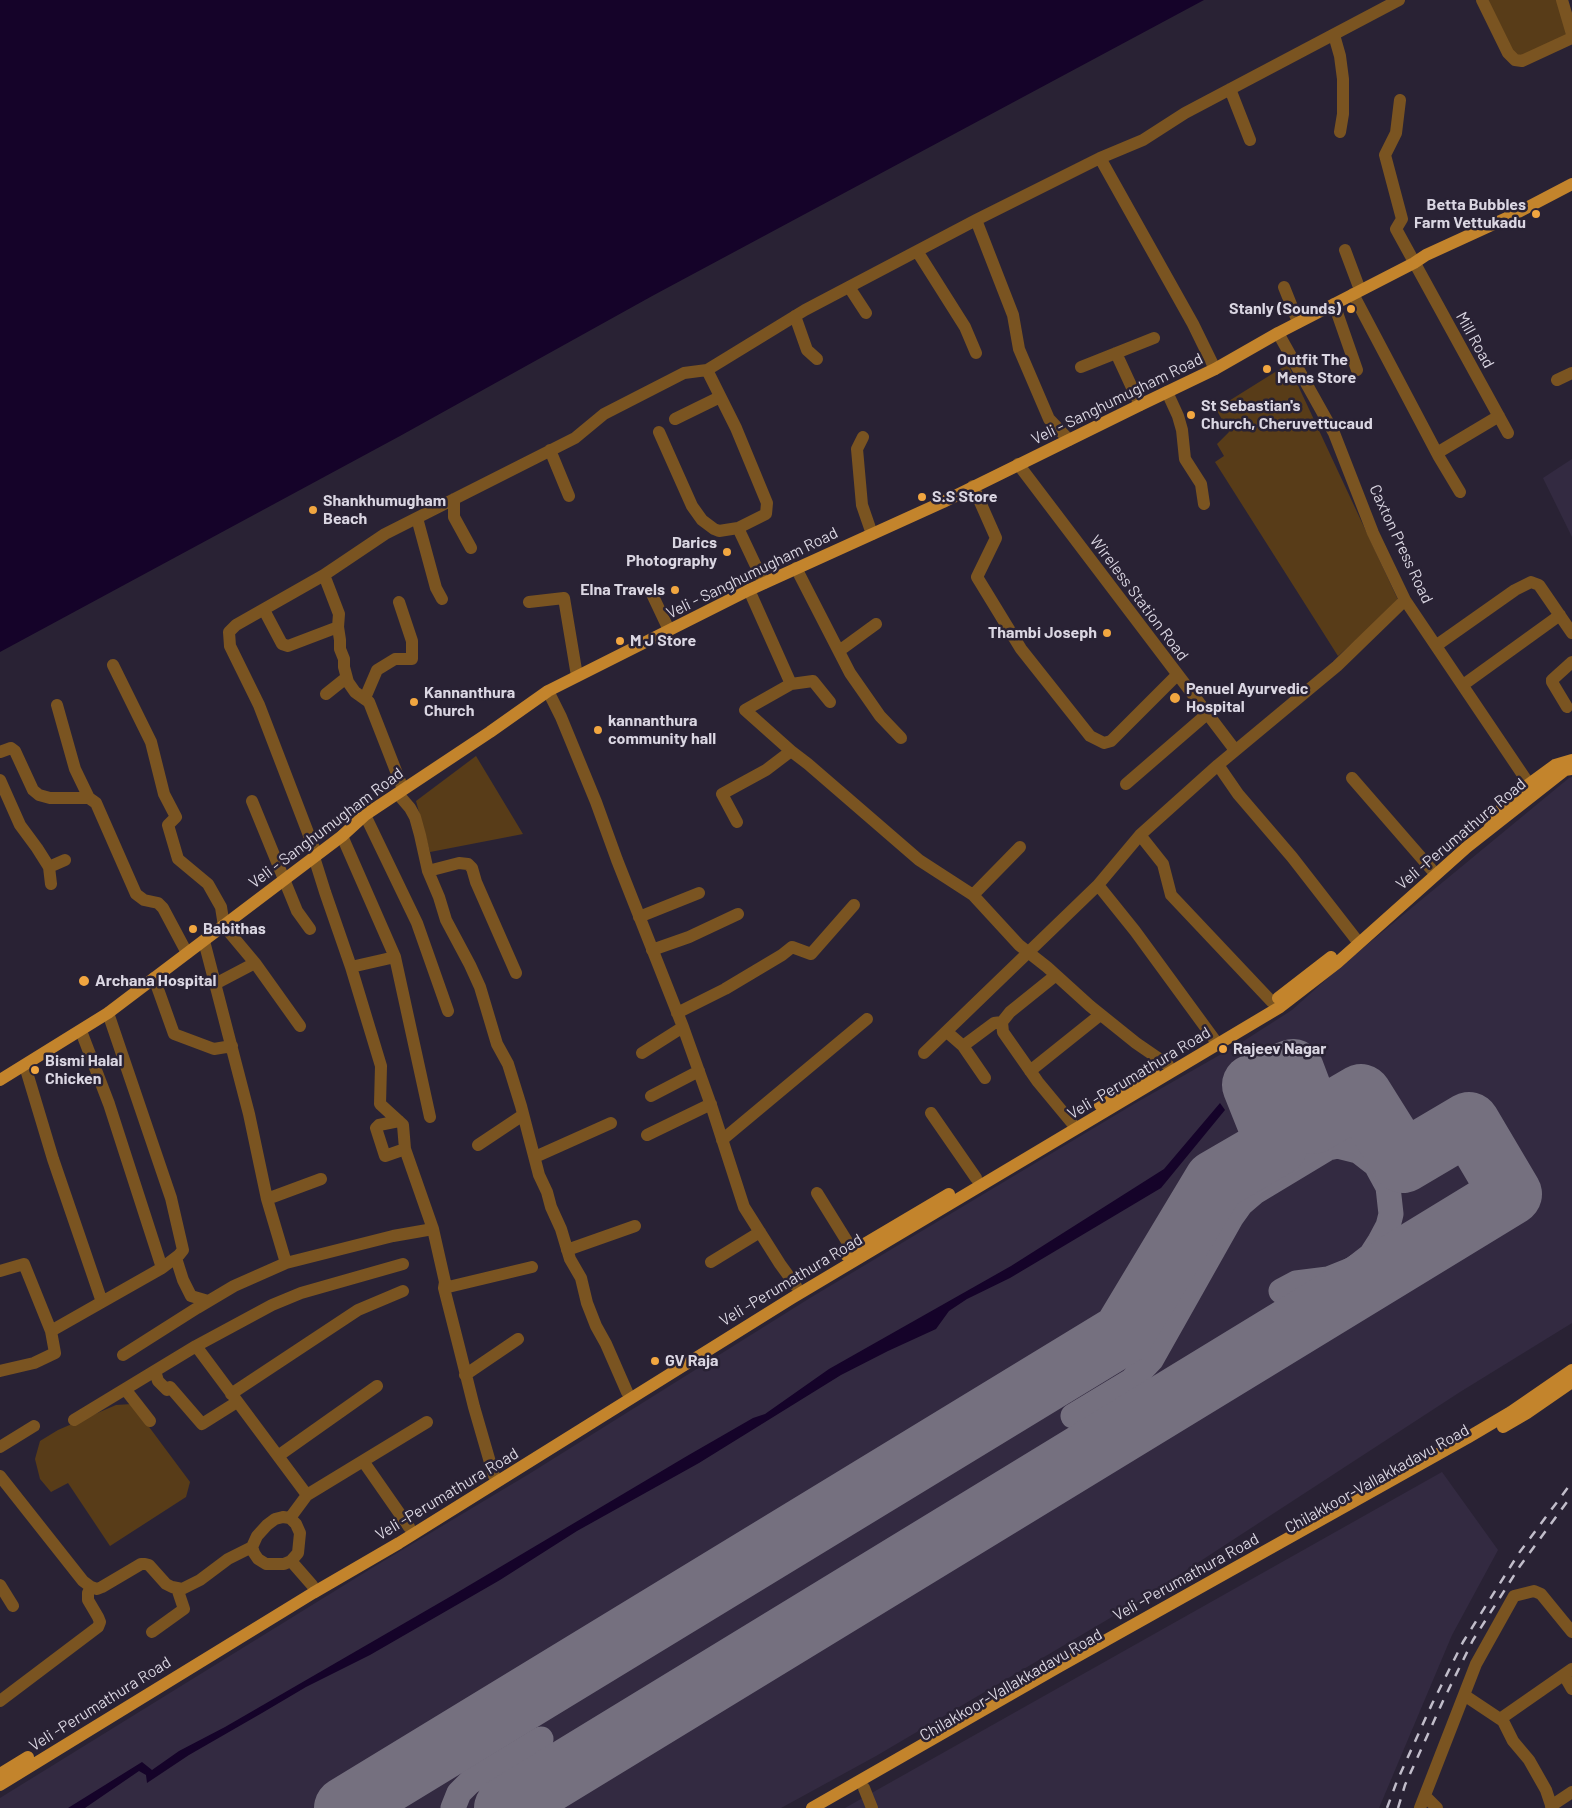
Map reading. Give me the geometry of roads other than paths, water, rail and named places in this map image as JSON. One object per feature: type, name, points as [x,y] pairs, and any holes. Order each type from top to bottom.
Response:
[{"type":"main road","name":"Veli - Sanghumugham Road","points":[[0,1080],[108,1014],[342,836],[365,815],[548,691],[749,590],[872,534],[1215,370],[1298,322],[1414,263],[1426,255],[1509,217],[1572,184]]},
{"type":"main road","points":[[0,1774],[494,1476],[853,1251],[1214,1039],[1272,1002],[1356,938],[1528,784],[1555,765],[1572,760]]},
{"type":"main road","name":"Veli -Perumathura Road","points":[[0,1785],[271,1618],[399,1543],[792,1298],[1280,1007],[1337,962],[1474,841],[1565,770],[1572,769]]},
{"type":"main road","name":"Veli -Perumathura Road","points":[[812,1808],[1060,1666],[1467,1438],[1511,1412],[1572,1370]]},
{"type":"main road","name":"Chilakkoor-Vallakkadavu Road","points":[[829,1808],[1460,1452],[1527,1413],[1572,1382]]},
{"type":"street","points":[[494,1476],[465,1374],[444,1288],[433,1229],[405,1149],[403,1125],[380,1104],[381,1066],[351,967],[314,857],[315,851],[259,705],[230,646],[229,632],[236,625],[324,575],[385,534],[575,438],[604,414],[684,373],[707,370],[795,316],[849,287],[976,220],[1100,158],[1143,140],[1185,113],[1399,0]]},
{"type":"street","points":[[1482,0],[1508,53],[1515,60],[1522,61],[1572,38]]},
{"type":"street","points":[[1562,0],[1572,34]]},
{"type":"street","points":[[1334,35],[1340,56],[1343,78],[1343,114],[1340,132]]},
{"type":"street","points":[[1230,89],[1250,140]]},
{"type":"street","name":"Mill Road","points":[[1400,100],[1396,133],[1385,155],[1402,219],[1396,229],[1508,432]]},
{"type":"street","points":[[1100,158],[1193,324],[1215,370]]},
{"type":"street","points":[[976,220],[1013,315],[1019,349],[1048,419],[1069,440]]},
{"type":"street","points":[[1345,250],[1356,292],[1437,453],[1460,492]]},
{"type":"street","points":[[917,251],[965,327],[976,353]]},
{"type":"street","points":[[849,287],[866,313]]},
{"type":"street","points":[[1284,287],[1298,322]]},
{"type":"street","points":[[1334,304],[1357,370]]},
{"type":"street","points":[[795,316],[807,350],[818,359]]},
{"type":"street","name":"Caxton Press Road","points":[[1278,333],[1334,433],[1373,533],[1405,600],[1437,645],[1528,784]]},
{"type":"street","points":[[1081,367],[1154,338]]},
{"type":"street","points":[[1116,353],[1140,405]]},
{"type":"street","points":[[659,432],[692,506],[702,520],[720,531],[738,528],[766,514],[767,503],[736,428],[707,370]]},
{"type":"street","points":[[1557,380],[1572,373]]},
{"type":"street","points":[[1167,392],[1182,430],[1185,459],[1200,484],[1204,504]]},
{"type":"street","points":[[675,419],[720,397]]},
{"type":"street","points":[[1437,453],[1499,416]]},
{"type":"street","points":[[863,437],[857,449],[862,505],[872,534]]},
{"type":"street","points":[[550,450],[569,496]]},
{"type":"street","name":"Wireless Station Road","points":[[1018,464],[1235,750]]},
{"type":"street","points":[[973,486],[996,538],[977,577],[1022,649],[1090,736],[1104,743],[1111,741],[1177,676]]},
{"type":"street","points":[[454,499],[454,517],[471,548]]},
{"type":"street","points":[[417,518],[436,588],[442,599]]},
{"type":"street","points":[[738,528],[764,584]]},
{"type":"street","points":[[796,568],[850,673],[880,716],[901,738]]},
{"type":"street","points":[[324,575],[339,614],[340,649],[344,659],[346,678],[350,688],[365,698],[372,708],[400,792],[415,817],[428,871],[439,896],[446,920],[480,987],[497,1044],[508,1064],[535,1157],[570,1259],[581,1278],[587,1303],[596,1326],[610,1353],[626,1392]]},
{"type":"street","points":[[1437,645],[1515,590],[1531,582],[1538,585],[1572,633]]},
{"type":"street","points":[[749,590],[791,684]]},
{"type":"street","points":[[652,594],[669,630]]},
{"type":"street","points":[[529,602],[564,598],[578,676]]},
{"type":"street","points":[[924,1053],[1098,885],[1140,835],[1235,750],[1336,666],[1405,600]]},
{"type":"street","points":[[365,698],[377,670],[395,659],[412,659],[412,641],[399,602]]},
{"type":"street","points":[[264,610],[282,644],[288,646],[338,627]]},
{"type":"street","points":[[1463,685],[1560,615]]},
{"type":"street","points":[[839,651],[876,624]]},
{"type":"street","points":[[1567,707],[1552,680],[1572,662]]},
{"type":"street","points":[[113,665],[151,742],[164,794],[176,817],[168,825],[178,859],[208,884],[221,907],[224,926],[255,963],[300,1026]]},
{"type":"street","points":[[326,694],[346,678]]},
{"type":"street","points":[[830,702],[813,681],[791,684],[744,710],[919,860],[973,895],[993,918],[1100,1015],[1168,1065]]},
{"type":"street","points":[[548,691],[561,716],[596,802],[683,1027],[711,1104],[744,1207],[796,1286]]},
{"type":"street","points":[[57,705],[75,769],[89,798],[98,807],[136,894],[144,900],[158,903],[163,908],[187,953]]},
{"type":"street","points":[[1126,784],[1207,714]]},
{"type":"street","points":[[0,752],[10,748],[16,751],[33,790],[39,795],[50,798],[89,798]]},
{"type":"street","points":[[737,822],[722,794],[766,770],[791,751]]},
{"type":"street","points":[[1218,765],[1238,794],[1292,857],[1356,938]]},
{"type":"street","points":[[1352,778],[1432,870]]},
{"type":"street","points":[[0,780],[20,825],[48,867],[51,884]]},
{"type":"street","points":[[252,801],[297,910],[310,929]]},
{"type":"street","points":[[365,815],[417,923],[448,1011]]},
{"type":"street","points":[[1140,835],[1163,864],[1171,895],[1272,1002]]},
{"type":"street","points":[[342,836],[395,957],[430,1116]]},
{"type":"street","points":[[973,895],[1020,847]]},
{"type":"street","points":[[48,867],[65,860]]},
{"type":"street","points":[[428,871],[459,863],[468,864],[472,868],[476,882],[516,973]]},
{"type":"street","points":[[1098,885],[1135,931],[1214,1039]]},
{"type":"street","points":[[639,917],[699,893]]},
{"type":"street","points":[[677,1013],[725,989],[792,947],[811,954],[854,905]]},
{"type":"street","points":[[652,950],[689,937],[738,914]]},
{"type":"street","points":[[204,941],[249,1114],[267,1199],[286,1263]]},
{"type":"street","points":[[351,967],[395,957]]},
{"type":"street","points":[[215,984],[255,963]]},
{"type":"street","points":[[963,1046],[994,1023],[1002,1022],[1010,1012],[1056,975]]},
{"type":"street","points":[[154,978],[174,1034],[214,1049],[232,1046]]},
{"type":"street","points":[[51,1332],[162,1268],[176,1258],[183,1250],[171,1198],[108,1014]]},
{"type":"street","points":[[1030,1071],[1100,1015]]},
{"type":"street","points":[[722,1140],[867,1019]]},
{"type":"street","points":[[1002,1022],[1003,1032],[1030,1071],[1072,1123]]},
{"type":"street","points":[[642,1053],[683,1027]]},
{"type":"street","points":[[81,1031],[109,1104],[162,1268]]},
{"type":"street","points":[[946,1032],[963,1046],[984,1078]]},
{"type":"street","points":[[25,1066],[53,1159],[102,1302]]},
{"type":"street","points":[[651,1096],[699,1071]]},
{"type":"street","points":[[647,1135],[711,1104]]},
{"type":"street","points":[[931,1113],[976,1178]]},
{"type":"street","points":[[478,1145],[523,1115]]},
{"type":"street","points":[[399,1121],[379,1125],[376,1128],[385,1156],[405,1149]]},
{"type":"street","points":[[535,1157],[611,1123]]},
{"type":"street","points":[[267,1199],[321,1179]]},
{"type":"street","points":[[817,1193],[853,1251]]},
{"type":"street","points":[[567,1250],[635,1226]]},
{"type":"street","points":[[123,1355],[234,1286],[286,1263],[354,1245],[433,1229]]},
{"type":"street","points":[[711,1262],[760,1232]]},
{"type":"street","points":[[176,1258],[183,1280],[191,1296],[208,1301]]},
{"type":"street","points":[[0,1271],[24,1264],[51,1332],[55,1353],[34,1363],[0,1371]]},
{"type":"street","points":[[74,1420],[196,1346],[272,1305],[300,1293],[403,1264]]},
{"type":"street","points":[[444,1288],[532,1267]]},
{"type":"street","points":[[155,1371],[158,1381],[167,1390],[170,1387],[202,1424],[234,1398],[358,1310],[403,1291]]},
{"type":"street","points":[[465,1374],[518,1339]]},
{"type":"street","points":[[196,1346],[307,1495]]},
{"type":"street","points":[[278,1456],[377,1386]]},
{"type":"street","points":[[126,1389],[150,1421]]},
{"type":"street","points":[[290,1518],[307,1495],[427,1422]]},
{"type":"street","points":[[0,1447],[34,1426]]},
{"type":"street","points":[[363,1461],[409,1527]]},
{"type":"street","points":[[0,1476],[92,1590]]},
{"type":"street","points":[[92,1590],[102,1587],[141,1564],[149,1565],[166,1584],[177,1588],[188,1587],[228,1559],[252,1547],[257,1536],[275,1519],[290,1518],[296,1524],[300,1533],[298,1553],[291,1561],[284,1564],[266,1564],[258,1559],[252,1547]]},
{"type":"street","points":[[291,1561],[312,1585]]},
{"type":"street","points":[[0,1585],[14,1606]]},
{"type":"street","points":[[152,1632],[184,1609],[177,1588]]},
{"type":"street","points":[[0,1700],[98,1627],[100,1622],[88,1600],[92,1590]]},
{"type":"street","points":[[1437,1808],[1422,1802],[1476,1664],[1514,1596],[1534,1591],[1541,1594],[1572,1632]]},
{"type":"street","points":[[1503,1721],[1503,1716],[1568,1672],[1572,1689]]},
{"type":"street","points":[[1464,1695],[1503,1721],[1513,1740],[1529,1760],[1546,1790],[1552,1807],[1572,1792]]},
{"type":"street","points":[[864,1788],[872,1808]]},
{"type":"railway","points":[[1387,1808],[1397,1781],[1432,1704],[1463,1642],[1519,1553],[1572,1482]]},
{"type":"railway","points":[[1398,1808],[1405,1785],[1473,1640],[1520,1566],[1572,1495]]},
{"type":"place","name":"Betta Bubbles Farm Vettukadu","points":[[1536,214]]},
{"type":"place","name":"Stanly (Sounds)","points":[[1351,309]]},
{"type":"place","name":"Outfit The Mens Store","points":[[1267,369]]},
{"type":"place","name":"St Sebastian's Church, Cheruvettucaud","points":[[1191,415]]},
{"type":"place","name":"S.S Store","points":[[922,497]]},
{"type":"place","name":"Shankhumugham Beach","points":[[313,510]]},
{"type":"place","name":"Darics Photography","points":[[727,552]]},
{"type":"place","name":"Elna Travels","points":[[675,590]]},
{"type":"place","name":"Thambi Joseph","points":[[1107,633]]},
{"type":"place","name":"M J Store","points":[[620,641]]},
{"type":"place","name":"Penuel Ayurvedic Hospital","points":[[1175,698]]},
{"type":"place","name":"Kannanthura Church","points":[[414,702]]},
{"type":"place","name":"kannanthura community hall","points":[[598,730]]},
{"type":"place","name":"Babithas","points":[[193,929]]},
{"type":"place","name":"Archana Hospital","points":[[84,981]]},
{"type":"place","name":"Rajeev Nagar","points":[[1223,1049]]},
{"type":"place","name":"Bismi Halal Chicken","points":[[35,1070]]},
{"type":"place","name":"GV Raja","points":[[655,1361]]}]
